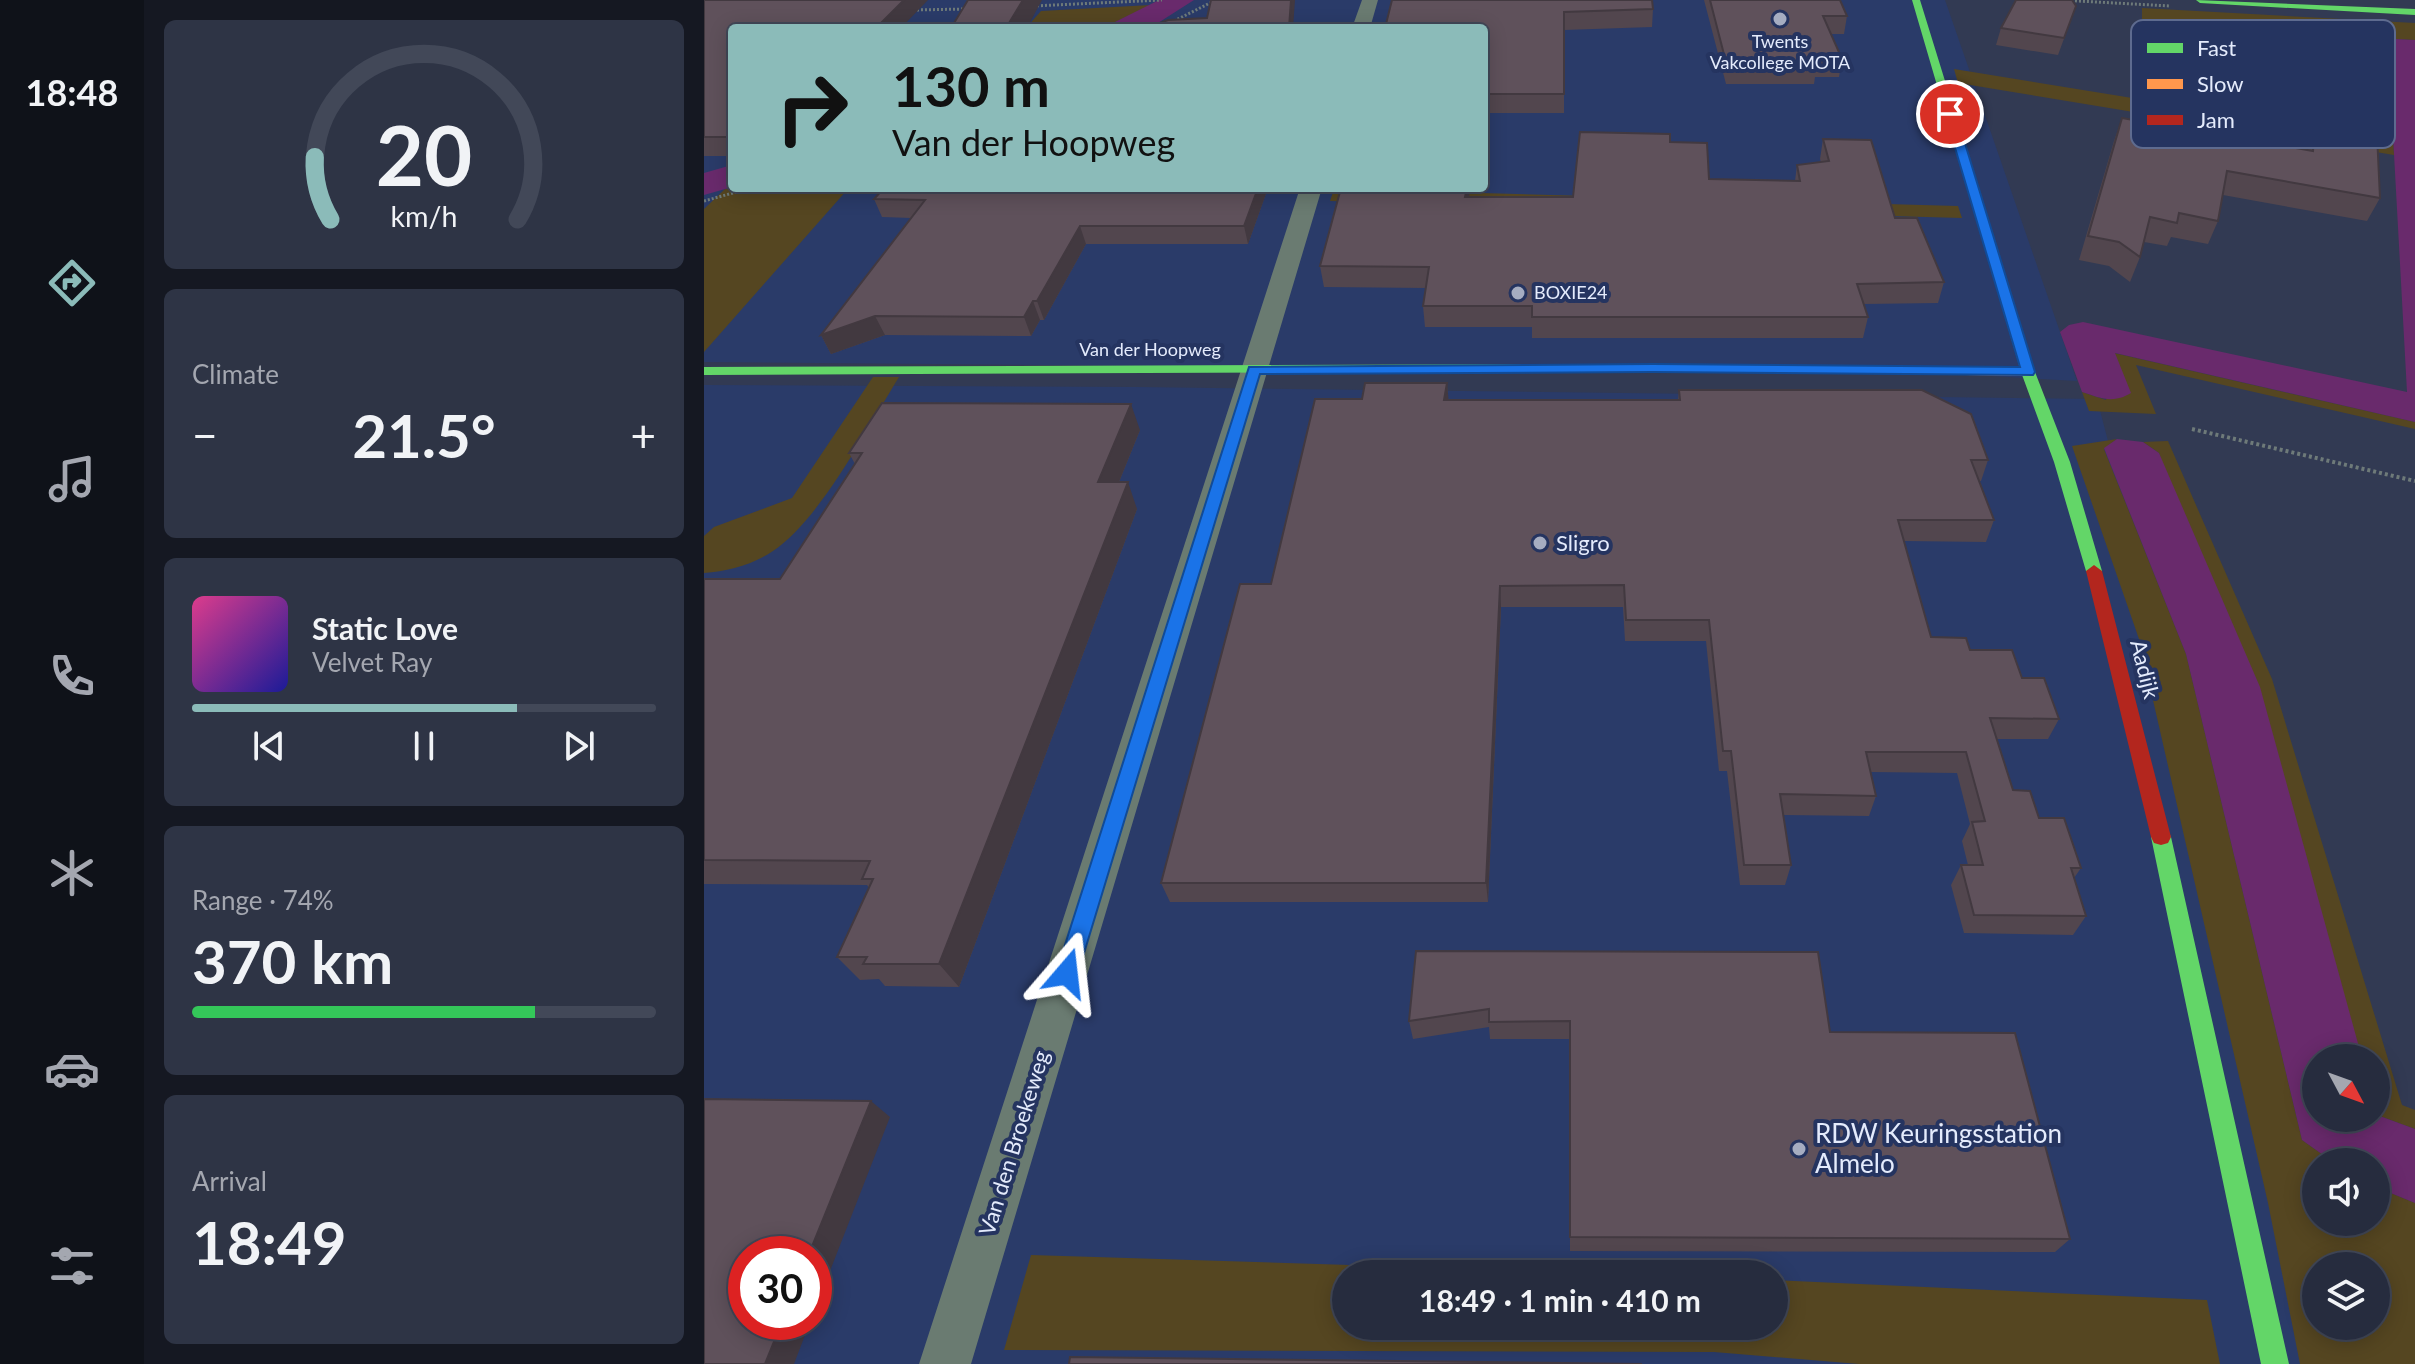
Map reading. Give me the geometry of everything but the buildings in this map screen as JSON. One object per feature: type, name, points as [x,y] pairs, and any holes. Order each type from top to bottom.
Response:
[{"type":"street","points":[[1362,24],[1370,0]]},
{"type":"street","name":"Aadijk","points":[[1916,0],[2028,372],[2050,425],[2098,580],[2175,893],[2275,1364]]},
{"type":"street","points":[[2200,0],[2415,12]]},
{"type":"street","name":"Van den Broekeweg","points":[[945,1364],[1310,192]]},
{"type":"street","name":"Van der Hoopweg","points":[[704,371],[1653,368],[2028,372]]},
{"type":"path","points":[[1031,6],[1162,0]]},
{"type":"path","points":[[1174,21],[1216,0]]},
{"type":"path","points":[[908,10],[970,9]]},
{"type":"path","points":[[704,201],[737,192]]},
{"type":"path","points":[[2192,429],[2415,481]]},
{"type":"shaded area","points":[[704,0],[1945,0],[2077,381],[1938,373],[704,362]]},
{"type":"shaded area","points":[[1159,0],[1194,0],[1156,24],[1111,24]]},
{"type":"shaded area","points":[[1151,5],[1111,24],[1030,24],[1041,11]]},
{"type":"shaded area","points":[[2142,8],[2360,20],[2160,20],[2142,19]]},
{"type":"shaded area","points":[[2395,22],[2415,23],[2415,40],[2395,39]]},
{"type":"shaded area","points":[[2395,39],[2415,40],[2415,422],[2115,353],[2131,393],[2112,399],[2101,398],[2082,392],[2060,332],[2069,325],[2083,322],[2407,392],[2394,148]]},
{"type":"shaded area","points":[[1954,69],[2131,98],[2131,112],[1958,83]]},
{"type":"shaded area","points":[[2352,148],[2394,148],[2394,155]]},
{"type":"shaded area","points":[[728,166],[728,188],[704,195],[704,173]]},
{"type":"shaded area","points":[[725,189],[728,192],[845,192],[704,352],[704,209]]},
{"type":"shaded area","points":[[1333,192],[1444,192],[1958,206],[1962,218],[1330,201]]},
{"type":"shaded area","points":[[2114,353],[2415,422],[2415,429],[2136,365],[2156,414],[2089,411],[2082,392],[2106,400]]},
{"type":"shaded area","points":[[873,377],[899,377],[842,471],[808,518],[791,537],[765,556],[740,566],[704,573],[704,536],[714,527],[792,498]]},
{"type":"shaded area","points":[[704,385],[2097,399],[2302,1182],[2302,1236],[2316,1236],[2320,1252],[2302,1252],[2302,1340],[2329,1340],[2350,1364],[704,1364]]},
{"type":"shaded area","points":[[2117,439],[2104,449],[2186,654],[2302,1140],[2313,1148],[2302,1148],[2302,1236],[2390,1236],[2390,1193],[2415,1203],[2415,1364],[2300,1364],[2268,1203],[2139,639],[2072,446]]},
{"type":"shaded area","points":[[2117,439],[2143,442],[2159,453],[2260,687],[2358,1044],[2302,1044],[2302,1132],[2390,1132],[2390,1120],[2415,1129],[2415,1203],[2390,1193],[2390,1148],[2313,1148],[2302,1140],[2186,654],[2104,448]]},
{"type":"shaded area","points":[[2168,441],[2272,679],[2383,1044],[2357,1044],[2159,453],[2143,442]]},
{"type":"shaded area","points":[[2390,1066],[2402,1105],[2415,1110],[2415,1129],[2390,1120]]},
{"type":"shaded area","points":[[1031,1255],[1332,1264],[1332,1340],[1788,1340],[1788,1281],[2207,1300],[2220,1364],[1859,1364],[1714,1352],[1004,1350]]},
{"type":"traffic: fast","points":[[1916,0],[2028,372],[2062,462],[2094,571]]},
{"type":"traffic: fast","points":[[2200,0],[2415,12]]},
{"type":"traffic: fast","points":[[704,371],[1572,368]]},
{"type":"traffic: fast","points":[[2161,837],[2275,1364]]},
{"type":"traffic: slow","points":[[1776,369],[2028,372]]},
{"type":"traffic: jam","points":[[1572,368],[1776,369]]},
{"type":"traffic: jam","points":[[2094,571],[2161,837]]},
{"type":"place","name":"Twents Vakcollege MOTA","points":[[1780,19]]},
{"type":"place","name":"BOXIE24","points":[[1518,293]]},
{"type":"place","name":"Sligro","points":[[1540,543]]},
{"type":"place","name":"RDW Keuringsstation Almelo","points":[[1799,1149]]},
{"type":"route","points":[[1067,973],[1254,370],[1653,368],[2028,372],[1950,114]]}]
